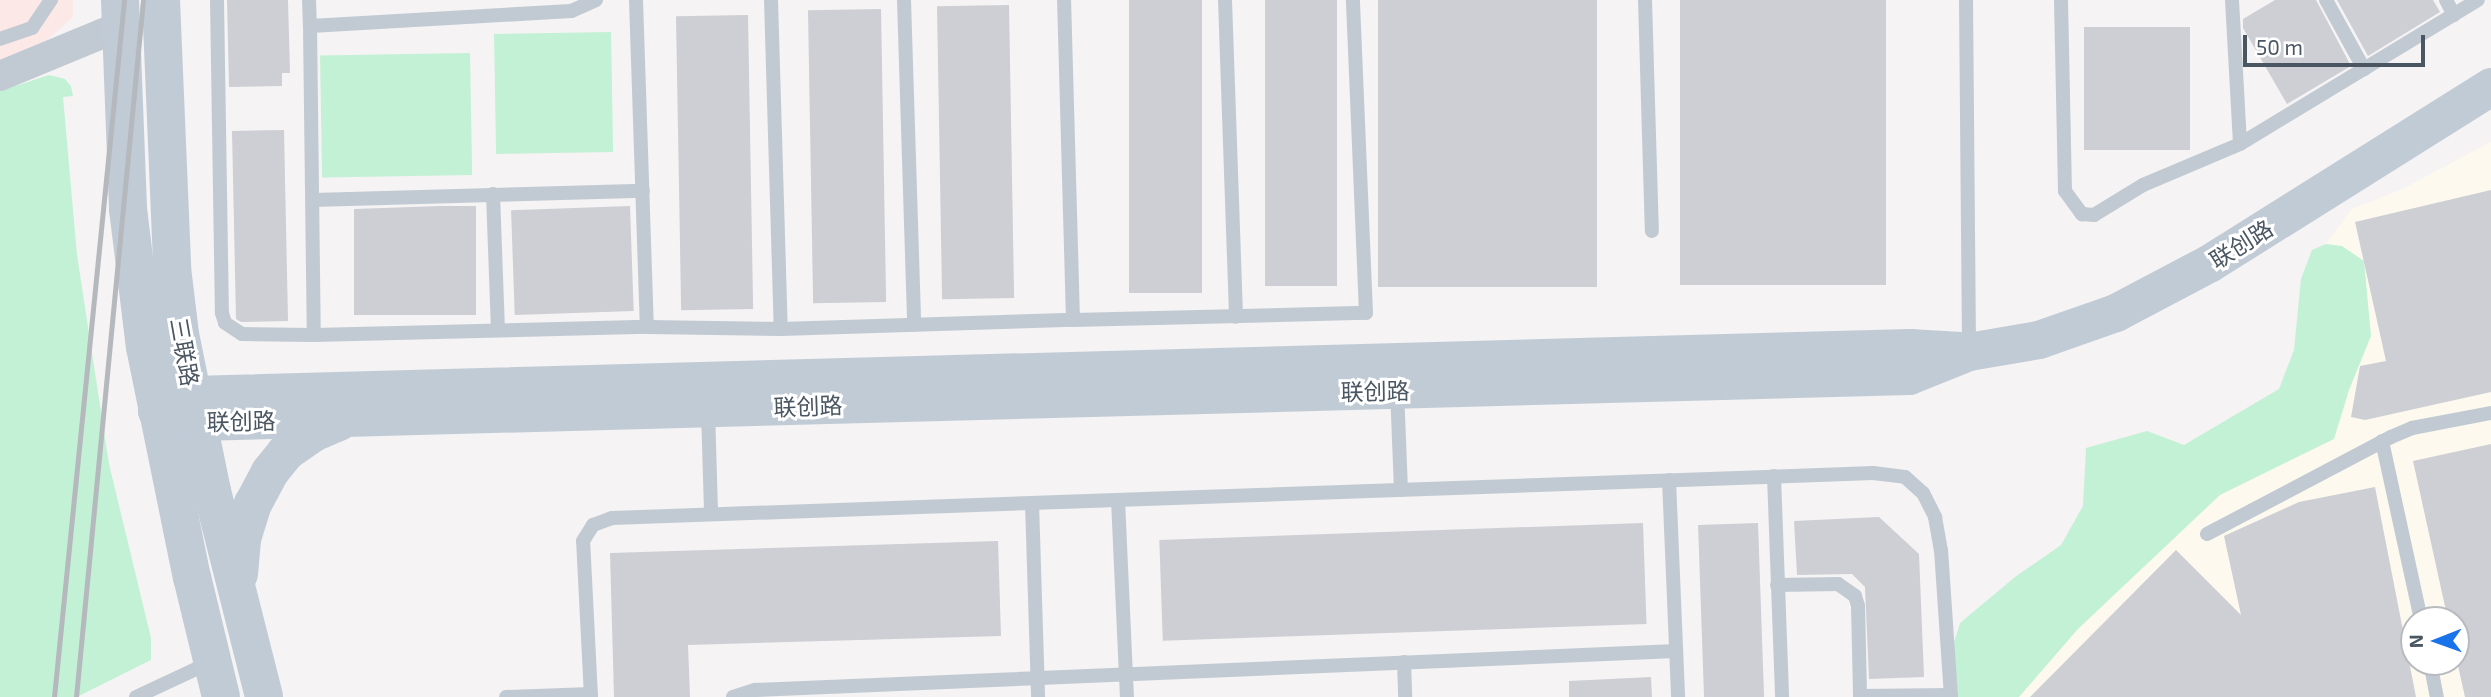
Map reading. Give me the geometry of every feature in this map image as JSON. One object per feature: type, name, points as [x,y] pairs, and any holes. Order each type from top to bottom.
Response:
[{"type":"street","name":"三联路","points":[[161,0],[173,268],[180,334],[240,607],[264,697]]},
{"type":"street","points":[[0,76],[120,13],[128,209],[145,347],[217,679]]},
{"type":"street","name":"联创路","points":[[157,411],[1396,376],[1909,376],[1969,352],[2039,340],[2116,313],[2209,264],[2491,87]]},
{"type":"street","name":"联创路","points":[[195,408],[348,418],[708,409],[1396,376]]},
{"type":"street","points":[[240,607],[242,539],[253,504],[270,472],[286,452],[313,433],[348,418]]},
{"type":"lane","points":[[0,39],[32,28],[51,0]]},
{"type":"lane","points":[[217,0],[222,313],[225,323],[242,334],[314,335],[647,327],[781,329],[1366,313],[1353,0]]},
{"type":"lane","points":[[309,0],[314,335]]},
{"type":"lane","points":[[310,26],[571,11],[596,0]]},
{"type":"lane","points":[[636,0],[647,327]]},
{"type":"lane","points":[[771,0],[781,329]]},
{"type":"lane","points":[[904,0],[914,325]]},
{"type":"lane","points":[[1065,0],[1073,320]]},
{"type":"lane","points":[[1225,0],[1236,317]]},
{"type":"lane","points":[[1645,0],[1653,230]]},
{"type":"lane","points":[[1966,0],[1969,352]]},
{"type":"lane","points":[[2061,0],[2065,191],[2082,214],[2094,215],[2143,186],[2240,144],[2479,0]]},
{"type":"lane","points":[[2232,0],[2240,144]]},
{"type":"lane","points":[[2326,0],[2364,69]]},
{"type":"lane","points":[[2446,0],[2454,15]]},
{"type":"lane","points":[[313,200],[643,191]]},
{"type":"lane","points":[[493,194],[498,330]]},
{"type":"lane","points":[[1396,376],[1401,490]]},
{"type":"lane","points":[[708,409],[711,513]]},
{"type":"lane","points":[[2207,534],[2382,441],[2412,428],[2491,413]]},
{"type":"lane","points":[[2382,441],[2418,606]]},
{"type":"lane","points":[[506,697],[591,696],[583,541],[593,525],[612,518],[1873,472],[1905,477],[1923,493],[1935,517],[1941,550],[1951,696],[1860,697],[1858,606],[1855,596],[1838,584],[1777,585]]},
{"type":"lane","points":[[1774,476],[1782,697]]},
{"type":"lane","points":[[1669,480],[1678,697]]},
{"type":"lane","points":[[1118,500],[1127,697]]},
{"type":"lane","points":[[1032,503],[1038,697]]},
{"type":"lane","points":[[733,697],[755,690],[1676,651]]},
{"type":"lane","points":[[1404,662],[1405,697]]},
{"type":"lane","points":[[2433,676],[2437,697]]},
{"type":"lane","points":[[136,697],[217,679]]},
{"type":"shaded area","points":[[0,0],[73,0],[73,17],[47,40],[0,60]]},
{"type":"shaded area","points":[[2491,142],[2491,697],[1984,697],[2283,437],[2316,257],[2352,209],[2400,190]]},
{"type":"green space","points":[[611,32],[613,152],[496,154],[494,34]]},
{"type":"green space","points":[[470,53],[472,175],[322,178],[320,56]]},
{"type":"green space","points":[[49,75],[65,79],[71,86],[73,96],[63,97],[77,255],[109,464],[151,638],[151,660],[77,697],[0,697],[0,91]]},
{"type":"green space","points":[[2326,244],[2342,246],[2364,261],[2371,336],[2349,390],[2334,439],[2220,495],[2078,629],[2019,697],[1946,697],[1945,672],[1960,623],[2015,577],[2061,545],[2083,506],[2086,448],[2147,431],[2184,445],[2279,389],[2294,350],[2301,279],[2312,250]]},
{"type":"building","points":[[227,0],[288,0],[290,73],[282,73],[282,86],[229,87]]},
{"type":"building","points":[[1129,0],[1202,0],[1202,293],[1129,293]]},
{"type":"building","points":[[1265,0],[1337,0],[1337,286],[1265,286]]},
{"type":"building","points":[[1378,0],[1597,0],[1597,287],[1378,287]]},
{"type":"building","points":[[1680,0],[1886,0],[1886,285],[1680,285]]},
{"type":"building","points":[[2275,0],[2316,0],[2351,66],[2287,104],[2243,28],[2243,19]]},
{"type":"building","points":[[2337,0],[2433,0],[2440,12],[2368,56]]},
{"type":"building","points":[[1009,5],[1014,298],[942,299],[937,6]]},
{"type":"building","points":[[881,9],[886,302],[813,303],[808,10]]},
{"type":"building","points":[[748,15],[753,309],[681,310],[676,16]]},
{"type":"building","points":[[2084,27],[2190,27],[2190,150],[2084,150]]},
{"type":"building","points":[[284,130],[288,321],[241,322],[236,319],[232,131]]},
{"type":"building","points":[[2491,190],[2491,392],[2365,420],[2351,417],[2360,366],[2386,361],[2355,222]]},
{"type":"building","points":[[476,206],[476,315],[354,315],[354,209]]},
{"type":"building","points":[[630,206],[634,311],[515,315],[511,210]]},
{"type":"building","points":[[2491,444],[2491,697],[2465,697],[2460,676],[2470,676],[2470,606],[2445,606],[2413,461]]},
{"type":"building","points":[[2375,487],[2400,615],[2400,676],[2412,676],[2416,697],[2030,697],[2176,550],[2241,615],[2224,536],[2299,502]]},
{"type":"building","points":[[1879,517],[1919,554],[1924,677],[1869,679],[1865,587],[1852,574],[1797,575],[1794,521]]},
{"type":"building","points":[[1643,523],[1647,624],[1163,641],[1159,540]]},
{"type":"building","points":[[1758,523],[1764,697],[1704,697],[1698,525]]},
{"type":"building","points":[[998,541],[1001,636],[688,645],[690,697],[614,697],[610,553]]},
{"type":"building","points":[[1651,677],[1652,697],[1569,697],[1569,681]]},
{"type":"railway","points":[[54,697],[124,0]]},
{"type":"railway","points":[[76,697],[143,0]]}]
